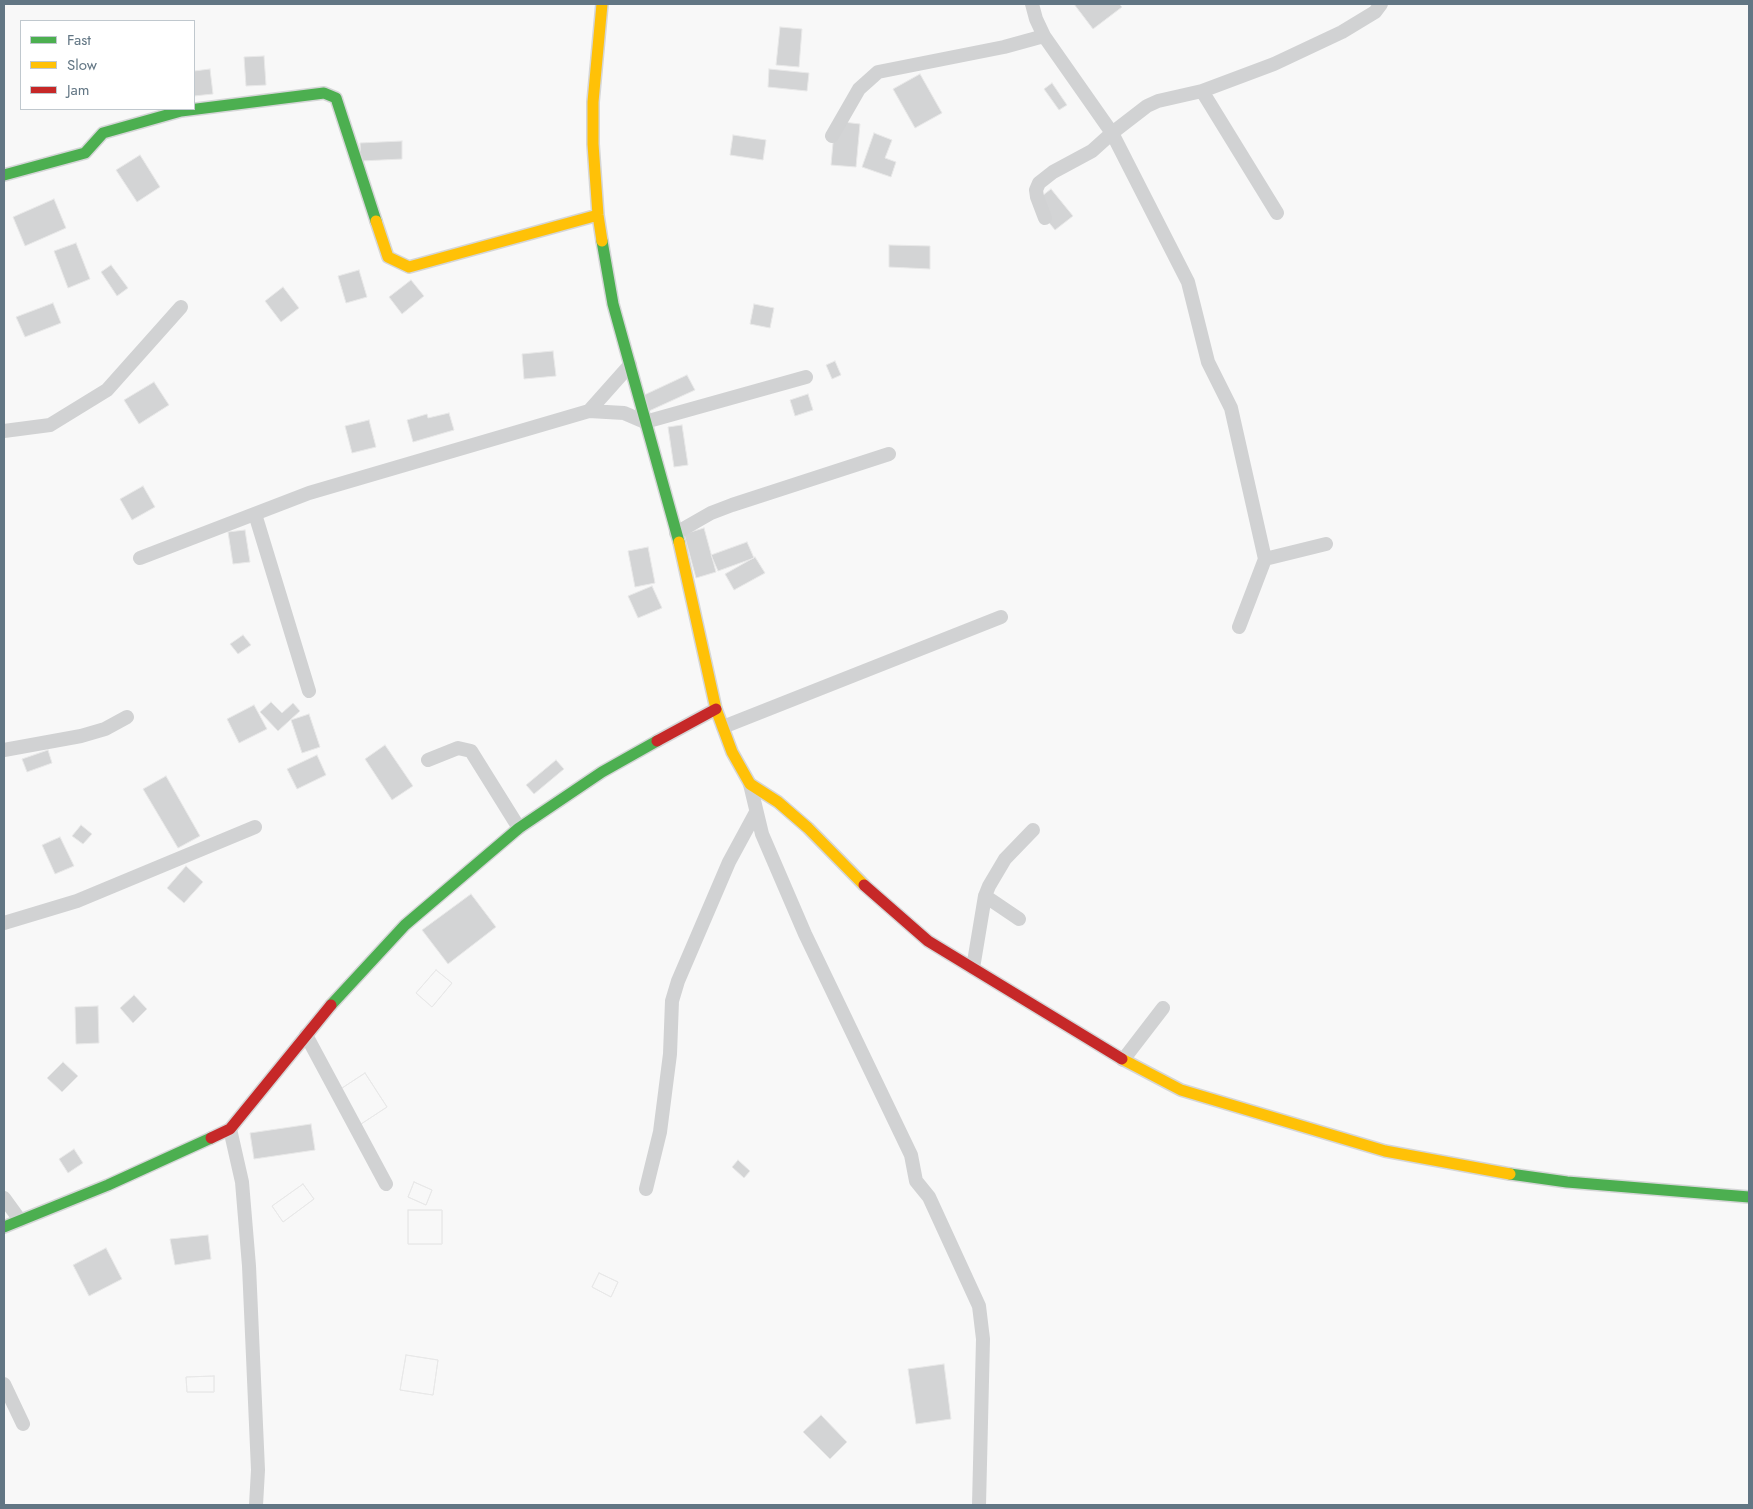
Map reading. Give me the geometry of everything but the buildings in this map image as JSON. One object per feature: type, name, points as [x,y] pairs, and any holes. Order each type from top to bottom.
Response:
[{"type":"street","points":[[602,4],[593,102],[593,144],[598,215],[613,304],[676,533],[716,709],[732,752],[750,784],[755,814],[762,834],[805,934],[911,1155],[916,1181],[929,1197],[979,1306],[983,1339],[979,1505]]},
{"type":"street","points":[[1032,4],[1036,19],[1044,36],[1112,133],[1188,282],[1208,362],[1231,408],[1264,559],[1239,626]]},
{"type":"street","points":[[1045,218],[1036,198],[1036,190],[1039,183],[1053,172],[1092,151],[1147,106],[1158,101],[1202,90],[1274,64],[1356,24],[1375,12],[1380,4]]},
{"type":"street","points":[[832,136],[859,88],[878,72],[1004,47],[1044,36]]},
{"type":"street","points":[[1202,90],[1277,213]]},
{"type":"street","points":[[195,109],[324,94],[336,98],[388,258],[409,267],[598,215]]},
{"type":"street","points":[[4,175],[84,153],[96,139],[109,131],[190,110]]},
{"type":"street","points":[[4,431],[50,425],[106,390],[181,307]]},
{"type":"street","points":[[589,411],[630,365]]},
{"type":"street","points":[[140,558],[309,492],[589,411],[624,413],[645,422],[806,376]]},
{"type":"street","points":[[676,533],[711,513],[732,505],[889,454]]},
{"type":"street","points":[[254,514],[309,691]]},
{"type":"street","points":[[1264,559],[1326,544]]},
{"type":"street","points":[[723,727],[1001,617]]},
{"type":"street","points":[[4,1227],[108,1186],[230,1129],[348,984],[405,925],[520,828],[602,772],[716,709]]},
{"type":"street","points":[[4,750],[81,736],[105,728],[127,717]]},
{"type":"street","points":[[428,760],[458,748],[470,751],[520,828]]},
{"type":"street","points":[[750,784],[778,802],[808,828],[881,902],[928,941],[1123,1060],[1181,1090],[1385,1151],[1475,1169],[1567,1182],[1749,1196]]},
{"type":"street","points":[[646,1189],[660,1132],[670,1054],[672,1001],[678,981],[728,862],[755,814]]},
{"type":"street","points":[[4,923],[77,901],[255,827]]},
{"type":"street","points":[[973,968],[985,896],[996,872],[1005,859],[1033,830]]},
{"type":"street","points":[[985,896],[1019,919]]},
{"type":"street","points":[[1123,1060],[1163,1008]]},
{"type":"street","points":[[306,1035],[386,1184]]},
{"type":"street","points":[[230,1129],[242,1182],[249,1266],[258,1470],[256,1505]]},
{"type":"street","points":[[4,1198],[20,1220]]},
{"type":"street","points":[[4,1384],[23,1424]]},
{"type":"traffic: fast","points":[[195,109],[324,93],[336,98],[376,221]]},
{"type":"traffic: fast","points":[[4,175],[85,153],[103,133],[189,110]]},
{"type":"traffic: fast","points":[[602,241],[613,304],[679,542]]},
{"type":"traffic: fast","points":[[331,1005],[405,925],[519,828],[602,772],[657,741]]},
{"type":"traffic: fast","points":[[4,1227],[108,1185],[211,1138]]},
{"type":"traffic: fast","points":[[1510,1174],[1567,1182],[1749,1197]]},
{"type":"traffic: slow","points":[[602,4],[593,102],[593,144],[598,215],[602,241]]},
{"type":"traffic: slow","points":[[376,221],[388,257],[409,267],[598,215]]},
{"type":"traffic: slow","points":[[679,542],[716,709],[732,752],[750,784],[778,802],[808,828],[864,885]]},
{"type":"traffic: slow","points":[[1122,1059],[1181,1090],[1385,1151],[1510,1174]]},
{"type":"traffic: jam","points":[[657,741],[716,709]]},
{"type":"traffic: jam","points":[[864,885],[928,941],[1122,1059]]},
{"type":"traffic: jam","points":[[211,1138],[230,1129],[331,1005]]}]
